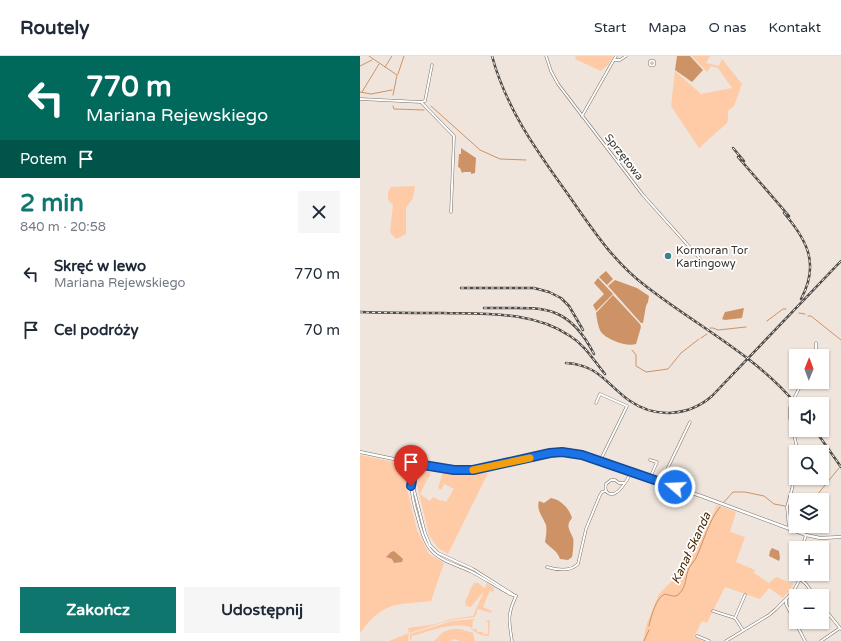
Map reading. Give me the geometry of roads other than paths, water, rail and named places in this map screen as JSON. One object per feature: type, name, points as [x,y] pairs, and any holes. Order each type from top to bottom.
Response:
[{"type":"street","name":"Sprzętowa","points":[[546,56],[551,71],[558,84],[582,116],[643,195],[702,261]]},
{"type":"street","points":[[582,116],[616,56]]},
{"type":"street","points":[[614,60],[620,60],[626,56]]},
{"type":"street","points":[[650,56],[650,61]]},
{"type":"street","points":[[360,99],[425,101],[432,65]]},
{"type":"street","points":[[421,102],[454,136],[451,212]]},
{"type":"street","points":[[816,344],[816,349]]},
{"type":"street","points":[[797,445],[790,416],[790,408],[799,389]]},
{"type":"street","points":[[596,403],[600,394],[627,406],[600,461]]},
{"type":"street","points":[[661,482],[690,422]]},
{"type":"street","points":[[360,452],[448,470],[473,470],[550,453],[562,452],[582,455],[650,478],[789,529],[787,507],[789,498]]},
{"type":"street","points":[[650,460],[657,462],[650,478]]},
{"type":"street","points":[[417,464],[414,469],[411,492],[423,536],[428,547],[439,557],[472,572],[516,596],[509,612],[508,620],[512,641]]},
{"type":"street","points":[[606,491],[611,494],[615,494],[628,479],[631,472]]},
{"type":"street","points":[[606,491],[605,486],[608,481],[616,480],[619,483],[624,483]]},
{"type":"street","points":[[619,483],[620,488]]},
{"type":"street","points":[[547,567],[562,570],[574,568],[578,564],[586,529],[600,495],[602,492],[606,491]]},
{"type":"street","points":[[800,533],[820,538],[841,537]]},
{"type":"street","points":[[804,541],[806,535]]},
{"type":"street","points":[[726,641],[768,615],[793,592],[799,581]]},
{"type":"street","points":[[802,581],[810,589]]},
{"type":"street","points":[[735,618],[745,595]]},
{"type":"street","points":[[786,599],[786,604],[805,641]]},
{"type":"street","points":[[713,611],[735,618],[743,630]]},
{"type":"street","points":[[821,641],[840,628],[829,615]]},
{"type":"street","points":[[697,636],[709,641]]},
{"type":"waterway","points":[[369,56],[397,75],[393,95]]},
{"type":"waterway","points":[[385,67],[392,56]]},
{"type":"waterway","points":[[398,74],[404,56]]},
{"type":"waterway","points":[[360,66],[372,60]]},
{"type":"waterway","points":[[362,92],[379,64]]},
{"type":"waterway","points":[[360,92],[371,94],[392,90]]},
{"type":"waterway","points":[[393,106],[394,109],[424,110]]},
{"type":"waterway","points":[[431,106],[480,150],[500,159],[526,160]]},
{"type":"waterway","points":[[767,321],[783,309],[786,309]]},
{"type":"waterway","points":[[799,313],[805,314]]},
{"type":"waterway","points":[[808,316],[811,316],[841,340]]},
{"type":"waterway","points":[[710,328],[718,330],[746,327]]},
{"type":"waterway","points":[[701,338],[707,334]]},
{"type":"waterway","points":[[632,350],[636,355],[636,366],[646,372],[668,369],[681,353],[699,339]]},
{"type":"waterway","name":"Kanał Skanda","points":[[819,493],[839,468]]},
{"type":"waterway","name":"Kanał Skanda","points":[[724,502],[733,492],[745,492],[764,496],[774,504],[785,506]]},
{"type":"waterway","name":"Kanał Skanda","points":[[649,626],[654,608],[659,599],[665,594],[676,596],[682,591],[689,568],[696,558],[709,525],[720,507]]},
{"type":"waterway","name":"Kanał Skanda","points":[[644,641],[649,630]]},
{"type":"railway","points":[[492,56],[505,93],[523,128],[555,177],[613,255],[647,287],[744,356],[789,397]]},
{"type":"railway","points":[[733,148],[744,161]]},
{"type":"railway","points":[[738,157],[789,216]]},
{"type":"railway","points":[[784,213],[799,233],[808,253],[810,275],[801,299]]},
{"type":"railway","points":[[566,363],[587,367],[601,376],[630,401],[651,411],[672,413],[693,408],[712,396],[841,261]]},
{"type":"railway","points":[[461,288],[534,288],[549,292],[561,298],[569,306],[583,330]]},
{"type":"railway","points":[[484,308],[535,308],[561,316],[572,324],[583,336],[594,354]]},
{"type":"railway","points":[[360,312],[492,314],[525,318],[556,328],[570,336],[585,349],[605,374]]},
{"type":"railway","points":[[820,437],[841,467]]},
{"type":"place","name":"Kormoran Tor Kartingowy","points":[[668,256]]}]
